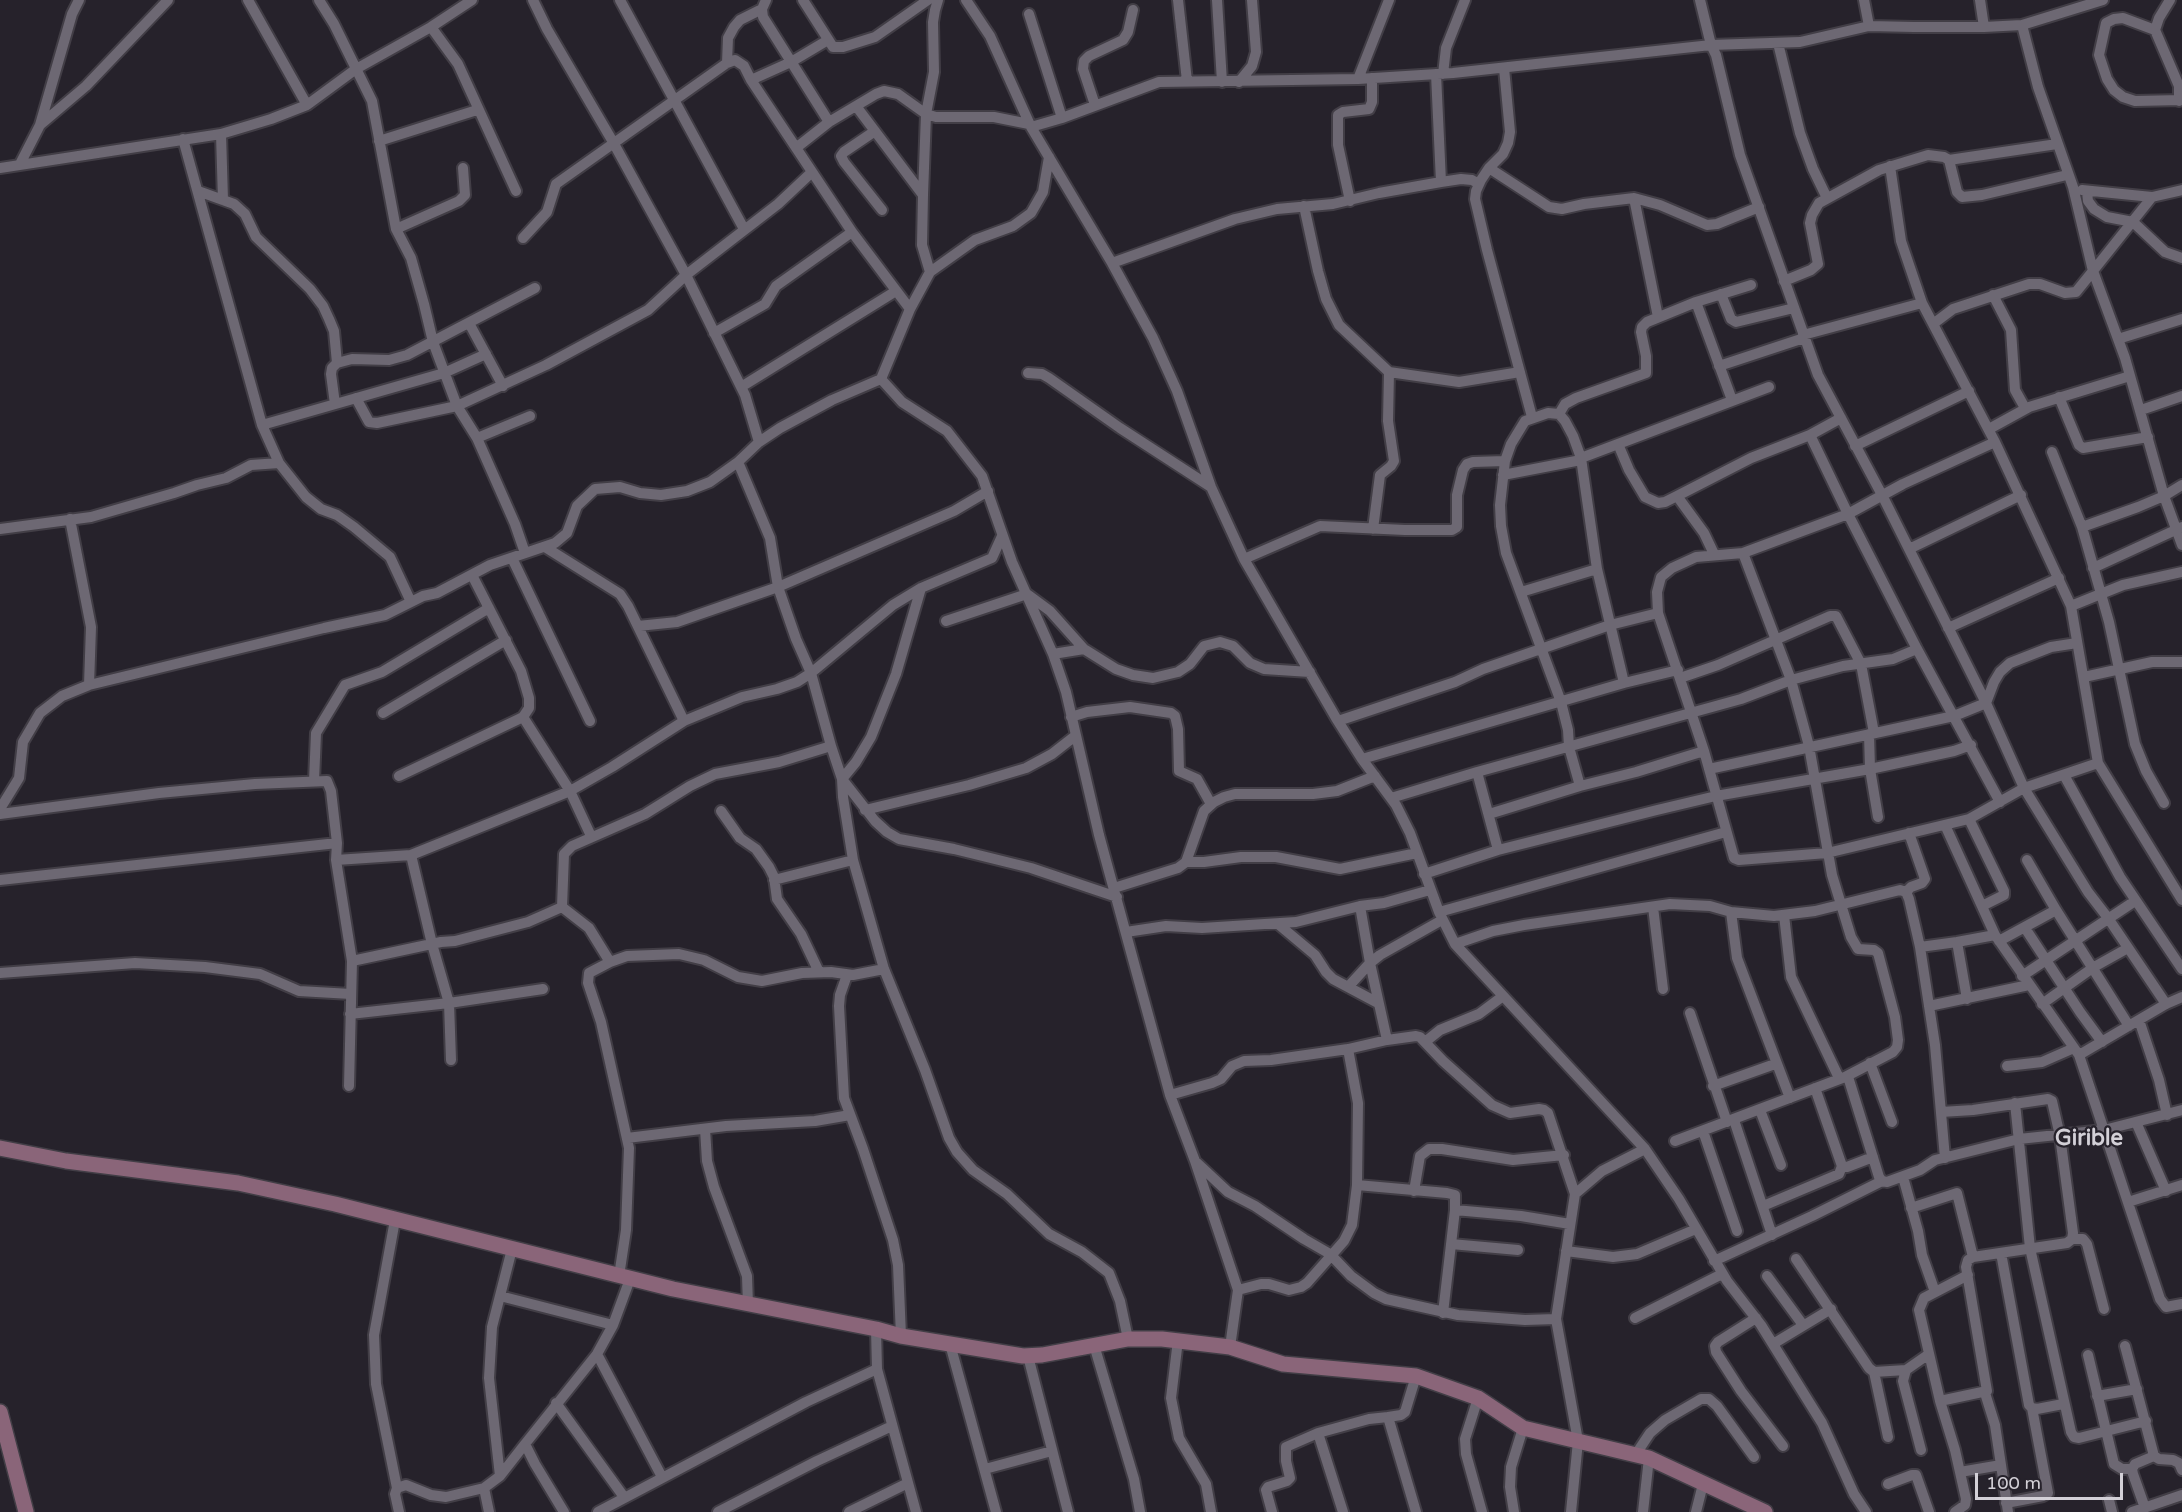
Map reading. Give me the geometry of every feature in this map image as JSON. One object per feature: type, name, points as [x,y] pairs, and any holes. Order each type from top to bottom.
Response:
[{"type":"street","points":[[20,164],[40,125],[69,24],[79,0]]},
{"type":"street","points":[[40,125],[87,86],[168,0]]},
{"type":"street","points":[[248,0],[307,105]]},
{"type":"street","points":[[319,0],[372,101],[396,229],[411,258],[433,342],[457,406],[477,438],[525,553]]},
{"type":"street","points":[[0,168],[221,134],[271,119],[307,105],[357,69],[431,27],[472,0]]},
{"type":"street","points":[[533,0],[547,29],[613,142],[686,275],[741,387],[759,441]]},
{"type":"street","points":[[620,0],[673,102],[744,229]]},
{"type":"street","points":[[803,0],[833,47],[843,47],[875,37],[928,0]]},
{"type":"street","points":[[930,272],[922,245],[923,195],[926,114],[934,72],[933,22],[938,0]]},
{"type":"street","points":[[966,0],[990,36],[1030,125],[1097,242],[1112,263],[1153,338],[1211,487],[1244,559],[1338,721],[1391,798],[1410,833],[1430,890],[1455,944],[1645,1149],[1679,1199],[1722,1274],[1756,1318],[1822,1423],[1854,1494],[1866,1512]]},
{"type":"street","points":[[1178,0],[1187,81]]},
{"type":"street","points":[[1217,0],[1222,82]]},
{"type":"street","points":[[1239,82],[1252,66],[1256,52],[1252,0]]},
{"type":"street","points":[[1358,79],[1389,0]]},
{"type":"street","points":[[1441,182],[1439,74],[1446,48],[1465,0]]},
{"type":"street","points":[[1700,0],[1740,155],[1818,375],[1882,495],[1986,703],[2024,788],[2088,892],[2166,1004]]},
{"type":"street","points":[[1864,0],[1869,26]]},
{"type":"street","points":[[1980,0],[1984,27]]},
{"type":"street","points":[[2062,0],[2065,11]]},
{"type":"street","points":[[796,148],[828,122],[876,94],[890,91],[904,97],[926,114],[945,118],[994,117],[1030,125],[1062,118],[1159,82],[1358,79],[1439,74],[1711,45],[1800,42],[1869,26],[2022,25],[2103,0]]},
{"type":"street","points":[[2155,30],[2123,18],[2106,23],[2099,54],[2107,79],[2114,90],[2123,97],[2135,101],[2180,100],[2179,86],[2155,30],[2170,0]]},
{"type":"street","points":[[727,63],[728,38],[734,27],[740,20],[764,4]]},
{"type":"street","points":[[764,4],[763,16],[828,122]]},
{"type":"street","points":[[1095,105],[1083,69],[1084,61],[1089,56],[1123,40],[1128,32],[1133,10]]},
{"type":"street","points":[[1029,14],[1062,118]]},
{"type":"street","points":[[2022,25],[2038,87],[2073,187],[2093,271],[2118,339],[2141,410],[2164,496],[2179,528],[2182,545]]},
{"type":"street","points":[[431,27],[458,64],[477,110],[516,191]]},
{"type":"street","points":[[751,80],[791,62],[828,40]]},
{"type":"street","points":[[1778,43],[1800,133],[1813,169],[1827,198]]},
{"type":"street","points":[[523,238],[547,212],[556,184],[727,63],[735,60],[744,66],[852,232],[910,309]]},
{"type":"street","points":[[1504,68],[1510,132],[1503,154],[1489,168],[1479,184],[1476,191],[1477,207],[1532,417]]},
{"type":"street","points":[[1350,201],[1338,145],[1338,115],[1343,112],[1369,109],[1372,102],[1372,78]]},
{"type":"street","points":[[856,106],[923,195]]},
{"type":"street","points":[[379,141],[477,110]]},
{"type":"street","points":[[875,131],[841,156],[882,210]]},
{"type":"street","points":[[221,134],[223,200]]},
{"type":"street","points":[[183,139],[262,425],[279,463],[306,497],[321,509],[337,515],[374,542],[390,557],[411,602]]},
{"type":"street","points":[[1784,281],[1801,272],[1812,270],[1818,264],[1810,223],[1815,208],[1827,198],[1865,177],[1890,166],[1928,155],[1949,160],[2057,144]]},
{"type":"street","points":[[0,809],[19,778],[23,742],[40,713],[62,696],[89,685],[385,615],[490,565],[562,539],[577,506],[595,489],[620,487],[640,493],[661,495],[687,491],[710,482],[738,462],[759,441],[832,400],[881,380],[910,309],[930,272],[975,240],[1013,226],[1030,213],[1043,192],[1049,157]]},
{"type":"street","points":[[1949,160],[1957,192],[1962,197],[1982,195],[2067,175]]},
{"type":"street","points":[[1890,166],[1901,241],[1922,303],[1989,429],[2071,606],[2098,763],[2182,900]]},
{"type":"street","points":[[396,229],[459,201],[465,195],[463,168]]},
{"type":"street","points":[[1489,168],[1549,207],[1562,209],[1634,198],[1660,205],[1707,225],[1717,224],[1759,207]]},
{"type":"street","points":[[356,398],[369,422],[376,423],[457,406],[546,365],[648,310],[686,275],[778,204],[812,172]]},
{"type":"street","points":[[1112,263],[1235,219],[1277,209],[1350,201],[1379,193],[1441,182],[1472,180],[1479,184]]},
{"type":"street","points":[[2073,187],[2087,192],[2152,197],[2182,190]]},
{"type":"street","points":[[198,191],[234,204],[245,214],[249,227],[256,237],[310,289],[323,306],[334,331],[337,363]]},
{"type":"street","points":[[2087,192],[2088,201],[2107,218],[2133,222],[2164,252],[2182,258]]},
{"type":"street","points":[[1933,324],[1953,309],[2034,283],[2065,293],[2076,292],[2152,197]]},
{"type":"street","points":[[1634,198],[1658,317]]},
{"type":"street","points":[[1304,206],[1318,271],[1326,298],[1339,325],[1389,372],[1459,382],[1520,372]]},
{"type":"street","points":[[714,333],[765,304],[776,286],[852,232]]},
{"type":"street","points":[[1559,414],[1565,404],[1576,398],[1646,373],[1647,366],[1641,337],[1642,327],[1647,322],[1696,302],[1751,285]]},
{"type":"street","points":[[335,404],[331,375],[337,363],[351,359],[388,360],[433,342],[535,288]]},
{"type":"street","points":[[741,387],[896,291]]},
{"type":"street","points":[[1721,294],[1731,319],[1736,322],[1794,308]]},
{"type":"street","points":[[1993,295],[2010,330],[2015,390],[2025,408]]},
{"type":"street","points":[[1696,302],[1732,400]]},
{"type":"street","points":[[1719,366],[1804,337],[1922,303]]},
{"type":"street","points":[[2118,339],[2182,319]]},
{"type":"street","points":[[469,323],[503,386]]},
{"type":"street","points":[[262,425],[444,373],[486,354]]},
{"type":"street","points":[[1372,529],[1380,475],[1394,461],[1388,421],[1389,372]]},
{"type":"street","points":[[1028,373],[1042,374],[1049,378],[1120,428],[1211,487]]},
{"type":"street","points":[[1989,429],[2025,408],[2130,376]]},
{"type":"street","points":[[881,380],[902,402],[946,431],[982,476],[1012,562],[1053,654],[1066,693],[1099,835],[1170,1095],[1195,1161],[1238,1290],[1230,1347]]},
{"type":"street","points":[[1503,475],[1581,459],[1769,387]]},
{"type":"street","points":[[1856,446],[1969,391]]},
{"type":"street","points":[[2141,410],[2182,396]]},
{"type":"street","points":[[2059,398],[2079,445],[2083,448],[2148,437]]},
{"type":"street","points":[[1559,414],[1548,413],[1525,421],[1510,444],[1503,475],[1501,526],[1506,553],[1561,702],[1568,730],[1569,747],[1580,786]]},
{"type":"street","points":[[1559,414],[1574,436],[1581,459],[1597,569],[1624,683]]},
{"type":"street","points":[[477,438],[530,416]]},
{"type":"street","points":[[1618,444],[1629,470],[1645,497],[1658,503],[1677,496],[1751,458],[1810,435],[1841,418]]},
{"type":"street","points":[[1810,435],[1917,649],[2000,802]]},
{"type":"street","points":[[1995,442],[1882,495],[1848,514],[1743,553],[1696,557],[1682,562],[1661,577],[1657,592],[1658,613],[1704,751],[1732,856],[1739,860],[1827,853],[1969,819],[2024,788],[2098,763]]},
{"type":"street","points":[[2052,452],[2082,527],[2109,622],[2117,669],[2135,744],[2146,771],[2164,803]]},
{"type":"street","points":[[1244,559],[1320,526],[1446,531],[1454,529],[1459,520],[1456,495],[1465,467],[1473,462],[1505,461]]},
{"type":"street","points":[[738,462],[770,538],[778,587],[796,639],[811,673],[842,779],[853,860],[884,969],[925,1070],[949,1138],[957,1152],[973,1170],[1007,1194],[1049,1234],[1082,1252],[1110,1273],[1120,1301],[1128,1339]]},
{"type":"street","points":[[0,529],[91,517],[226,478],[251,465],[279,463]]},
{"type":"street","points":[[2082,527],[2110,519],[2164,496],[2182,485]]},
{"type":"street","points":[[638,626],[677,622],[778,587],[954,511],[988,491]]},
{"type":"street","points":[[1909,549],[2020,495]]},
{"type":"street","points":[[1677,496],[1699,525],[1714,554]]},
{"type":"street","points":[[70,519],[92,627],[89,685]]},
{"type":"street","points":[[2093,568],[2179,528]]},
{"type":"street","points":[[992,558],[1002,536]]},
{"type":"street","points":[[545,547],[620,594],[684,721]]},
{"type":"street","points":[[1675,1141],[1842,1078],[1893,1052],[1898,1040],[1895,1017],[1878,953],[1874,950],[1858,949],[1854,944],[1827,853],[1809,746],[1791,680],[1743,553]]},
{"type":"street","points":[[512,558],[590,721]]},
{"type":"street","points":[[336,860],[411,855],[570,791],[612,768],[684,721],[742,697],[797,682],[858,635],[871,621],[921,588],[992,558],[1012,562]]},
{"type":"street","points":[[1521,592],[1597,569]]},
{"type":"street","points":[[2071,606],[2129,584],[2182,572]]},
{"type":"street","points":[[399,776],[523,717],[529,705],[527,687],[506,640],[472,575]]},
{"type":"street","points":[[1948,628],[2059,578]]},
{"type":"street","points":[[842,779],[856,762],[871,736],[896,674],[921,588]]},
{"type":"street","points":[[1027,594],[1050,611],[1084,649],[1116,669],[1138,677],[1153,678],[1178,672],[1190,664],[1204,646],[1220,642],[1233,646],[1250,663],[1264,669],[1310,672]]},
{"type":"street","points":[[946,621],[1027,594]]},
{"type":"street","points":[[314,781],[316,733],[345,686],[391,667],[489,608]]},
{"type":"street","points":[[1338,721],[1465,679],[1483,669],[1610,625],[1658,613]]},
{"type":"street","points":[[1362,759],[1624,683],[1718,665],[1836,616],[1861,664],[1871,733],[1870,769],[1878,817]]},
{"type":"street","points":[[383,713],[506,640]]},
{"type":"street","points":[[1709,769],[1954,716],[1986,703],[2000,672],[2010,663],[2050,647],[2077,643]]},
{"type":"street","points":[[1053,654],[1084,649]]},
{"type":"street","points":[[1391,798],[1741,699],[1791,680],[1843,666],[1893,659],[1917,649]]},
{"type":"street","points":[[2084,677],[2164,661],[2182,662]]},
{"type":"street","points":[[1071,717],[1087,712],[1130,707],[1170,713],[1175,717],[1178,729],[1179,771],[1197,779],[1211,804]]},
{"type":"street","points":[[523,717],[570,791],[591,836]]},
{"type":"street","points":[[866,810],[969,785],[1026,768],[1052,754],[1075,736]]},
{"type":"street","points":[[1424,874],[1498,849],[1716,796],[1870,769],[1954,751],[1971,745]]},
{"type":"street","points":[[562,907],[564,854],[572,846],[645,814],[690,786],[715,774],[779,762],[831,746]]},
{"type":"street","points":[[1489,814],[1704,751]]},
{"type":"street","points":[[1477,772],[1498,849]]},
{"type":"street","points":[[2064,774],[2120,877],[2182,969]]},
{"type":"street","points":[[842,779],[866,810],[887,832],[899,839],[954,849],[1116,892],[1178,868],[1186,861],[1204,811],[1224,797],[1235,794],[1312,794],[1337,791],[1375,776]]},
{"type":"street","points":[[0,814],[159,794],[327,781],[331,791],[337,843],[336,860],[352,961],[349,1086]]},
{"type":"street","points":[[721,811],[740,838],[756,849],[762,857],[774,880],[777,899],[801,934],[819,972]]},
{"type":"street","points":[[1969,819],[2004,891],[2004,895],[1982,906]]},
{"type":"street","points":[[1945,825],[1997,938],[2077,1052],[2160,1299],[2166,1307],[2182,1304]]},
{"type":"street","points":[[1348,987],[1370,963],[1441,916],[1726,832]]},
{"type":"street","points":[[1906,892],[1925,879],[1909,833]]},
{"type":"street","points":[[0,880],[337,843]]},
{"type":"street","points":[[1186,861],[1276,857],[1340,869],[1417,853]]},
{"type":"street","points":[[411,855],[449,1003],[451,1060]]},
{"type":"street","points":[[774,880],[853,860]]},
{"type":"street","points":[[2027,860],[2129,1026]]},
{"type":"street","points":[[1126,932],[1166,926],[1202,928],[1310,920],[1430,890]]},
{"type":"street","points":[[1455,944],[1493,931],[1653,907],[1688,904],[1710,906],[1731,912],[1784,915],[1842,906],[1900,890],[1906,892]]},
{"type":"street","points":[[1906,892],[1920,947],[1935,1045],[1945,1158]]},
{"type":"street","points":[[1929,1006],[1967,999],[2026,981],[2046,960],[2136,901]]},
{"type":"street","points":[[1360,906],[1387,1040]]},
{"type":"street","points":[[352,961],[455,941],[528,922],[562,907]]},
{"type":"street","points":[[562,907],[589,928],[610,962]]},
{"type":"street","points":[[1653,907],[1663,989]]},
{"type":"street","points":[[1920,947],[1997,938],[2025,927],[2056,910]]},
{"type":"street","points":[[1731,912],[1737,958],[1775,1064],[1790,1098]]},
{"type":"street","points":[[1784,915],[1791,977],[1842,1078],[1849,1080],[1882,1181]]},
{"type":"street","points":[[1278,924],[1315,955],[1333,979],[1378,1003]]},
{"type":"street","points":[[2025,927],[2102,1042]]},
{"type":"street","points":[[1957,942],[1967,999]]},
{"type":"street","points":[[2042,1004],[2094,967],[2128,948]]},
{"type":"street","points":[[397,1488],[406,1485],[431,1496],[446,1497],[484,1488],[500,1476],[556,1403],[576,1382],[597,1354],[614,1325],[624,1277],[630,1157],[601,1022],[588,982],[589,973],[627,956],[679,954],[704,960],[738,977],[762,981],[802,973],[847,975],[884,969]]},
{"type":"street","points":[[0,973],[135,963],[205,967],[260,974],[299,991],[351,994]]},
{"type":"street","points":[[847,975],[839,1006],[844,1098],[893,1240],[898,1264],[901,1336]]},
{"type":"street","points":[[350,1014],[449,1003],[543,989]]},
{"type":"street","points":[[1425,1042],[1448,1026],[1479,1014],[1503,996]]},
{"type":"street","points":[[2007,1066],[2042,1062],[2077,1052],[2102,1042],[2182,997]]},
{"type":"street","points":[[1690,1013],[1713,1086],[1731,1121],[1772,1235]]},
{"type":"street","points":[[2139,1020],[2159,1080],[2167,1115]]},
{"type":"street","points":[[1170,1095],[1221,1079],[1232,1066],[1245,1061],[1271,1060],[1348,1049],[1416,1036],[1492,1105],[1510,1113],[1544,1110],[1551,1119],[1575,1194],[1557,1319],[1578,1441],[1571,1512]]},
{"type":"street","points":[[1238,1290],[1253,1285],[1269,1284],[1285,1289],[1297,1289],[1307,1283],[1330,1254],[1344,1241],[1352,1225],[1357,1185],[1358,1103],[1348,1049]]},
{"type":"street","points":[[1870,1063],[1892,1122]]},
{"type":"street","points":[[1713,1086],[1775,1064]]},
{"type":"street","points":[[1763,1206],[1839,1174],[1842,1166],[1815,1088]]},
{"type":"street","points":[[1941,1112],[1973,1110],[2048,1099],[2052,1101],[2060,1136],[2072,1239]]},
{"type":"street","points":[[2015,1103],[2030,1248],[2063,1404],[2074,1437],[2146,1421]]},
{"type":"street","points":[[1760,1110],[1781,1165]]},
{"type":"street","points":[[1714,1261],[1882,1181],[1887,1182],[1903,1177],[1935,1160],[2019,1139],[2104,1130],[2182,1110]]},
{"type":"street","points":[[627,1138],[726,1126],[815,1121],[850,1115]]},
{"type":"street","points":[[2136,1122],[2166,1191]]},
{"type":"street","points":[[705,1129],[707,1161],[714,1187],[747,1276],[748,1305]]},
{"type":"street","points":[[1703,1131],[1737,1232]]},
{"type":"street","points":[[0,1148],[66,1161],[238,1183],[335,1203],[624,1277],[748,1305],[950,1344],[1028,1356],[1128,1339],[1178,1340],[1230,1347],[1282,1364],[1416,1376],[1478,1398],[1523,1428],[1642,1456],[1765,1512]]},
{"type":"street","points":[[1414,1191],[1420,1156],[1429,1149],[1513,1160],[1564,1155]]},
{"type":"street","points":[[1575,1194],[1602,1171],[1645,1149]]},
{"type":"street","points":[[1842,1166],[1847,1167],[1873,1157]]},
{"type":"street","points":[[1195,1161],[1228,1192],[1255,1206],[1330,1254],[1351,1276],[1386,1299],[1443,1313],[1525,1320],[1557,1319]]},
{"type":"street","points":[[1903,1177],[1922,1255],[1935,1292]]},
{"type":"street","points":[[1357,1185],[1453,1194],[1456,1198],[1443,1313]]},
{"type":"street","points":[[2128,1202],[2182,1185]]},
{"type":"street","points":[[1911,1208],[1957,1193],[1973,1257]]},
{"type":"street","points":[[1455,1210],[1521,1216],[1570,1224]]},
{"type":"street","points":[[395,1220],[374,1335],[376,1384],[397,1488],[395,1494],[399,1512]]},
{"type":"street","points":[[1566,1251],[1613,1257],[1637,1254],[1696,1229]]},
{"type":"street","points":[[2001,1253],[2048,1493],[2007,1507],[1995,1425],[1985,1393],[1988,1388],[1966,1267],[1968,1260],[1973,1257],[2083,1239],[2087,1244],[2104,1309]]},
{"type":"street","points":[[1451,1244],[1518,1250]]},
{"type":"street","points":[[500,1476],[489,1378],[492,1327],[512,1249]]},
{"type":"street","points":[[1796,1258],[1831,1308],[1859,1356],[1874,1372],[1888,1437]]},
{"type":"street","points":[[1635,1318],[1722,1274]]},
{"type":"street","points":[[1955,1512],[1965,1505],[1966,1499],[1919,1310],[1924,1298],[1968,1275]]},
{"type":"street","points":[[1767,1276],[1803,1325]]},
{"type":"street","points":[[500,1296],[614,1325]]},
{"type":"street","points":[[1773,1344],[1831,1308]]},
{"type":"street","points":[[1756,1318],[1718,1342],[1715,1346],[1716,1352],[1783,1446]]},
{"type":"street","points":[[876,1329],[877,1369],[916,1512]]},
{"type":"street","points":[[1178,1340],[1171,1398],[1179,1438],[1206,1484],[1211,1512]]},
{"type":"street","points":[[950,1344],[996,1512]]},
{"type":"street","points":[[1094,1345],[1134,1479],[1140,1512]]},
{"type":"street","points":[[2125,1346],[2154,1456],[2159,1459],[2173,1460],[2179,1463],[2182,1470]]},
{"type":"street","points":[[597,1354],[662,1477]]},
{"type":"street","points":[[1874,1372],[1906,1371],[1929,1354]]},
{"type":"street","points":[[2088,1355],[2114,1464],[2122,1469],[2132,1469]]},
{"type":"street","points":[[1028,1356],[1068,1512]]},
{"type":"street","points":[[598,1512],[806,1402],[877,1369]]},
{"type":"street","points":[[1906,1371],[1903,1381],[1905,1394],[1921,1450]]},
{"type":"street","points":[[1272,1512],[1266,1490],[1290,1478],[1285,1448],[1293,1442],[1318,1433],[1369,1419],[1401,1415],[1406,1412],[1416,1376]]},
{"type":"street","points":[[2097,1396],[2137,1389]]},
{"type":"street","points":[[1940,1401],[1985,1393]]},
{"type":"street","points":[[1478,1398],[1465,1439],[1466,1454],[1482,1512]]},
{"type":"street","points":[[1643,1512],[1642,1456],[1650,1433],[1665,1420],[1701,1399],[1709,1399],[1717,1406],[1754,1457]]},
{"type":"street","points":[[556,1403],[624,1497]]},
{"type":"street","points":[[2032,1408],[2063,1404]]},
{"type":"street","points":[[0,1412],[26,1512]]},
{"type":"street","points":[[1388,1417],[1416,1512]]},
{"type":"street","points":[[718,1512],[817,1461],[892,1426]]},
{"type":"street","points":[[1514,1512],[1510,1487],[1511,1467],[1523,1428]]},
{"type":"street","points":[[1318,1433],[1343,1512]]},
{"type":"street","points":[[525,1444],[564,1512]]},
{"type":"street","points":[[985,1469],[1052,1451]]},
{"type":"street","points":[[2132,1469],[2135,1464],[2154,1456]]},
{"type":"street","points":[[1960,1472],[2001,1465]]},
{"type":"street","points":[[2132,1469],[2145,1508]]},
{"type":"street","points":[[1888,1484],[1916,1475],[1929,1512]]},
{"type":"street","points":[[849,1512],[908,1483]]},
{"type":"street","points":[[1696,1512],[1703,1484]]},
{"type":"street","points":[[484,1488],[489,1512]]},
{"type":"street","points":[[2132,1512],[2182,1495]]},
{"type":"street","points":[[2109,1500],[2112,1512]]},
{"type":"district","name":"Girible","points":[[2089,1139]]}]
